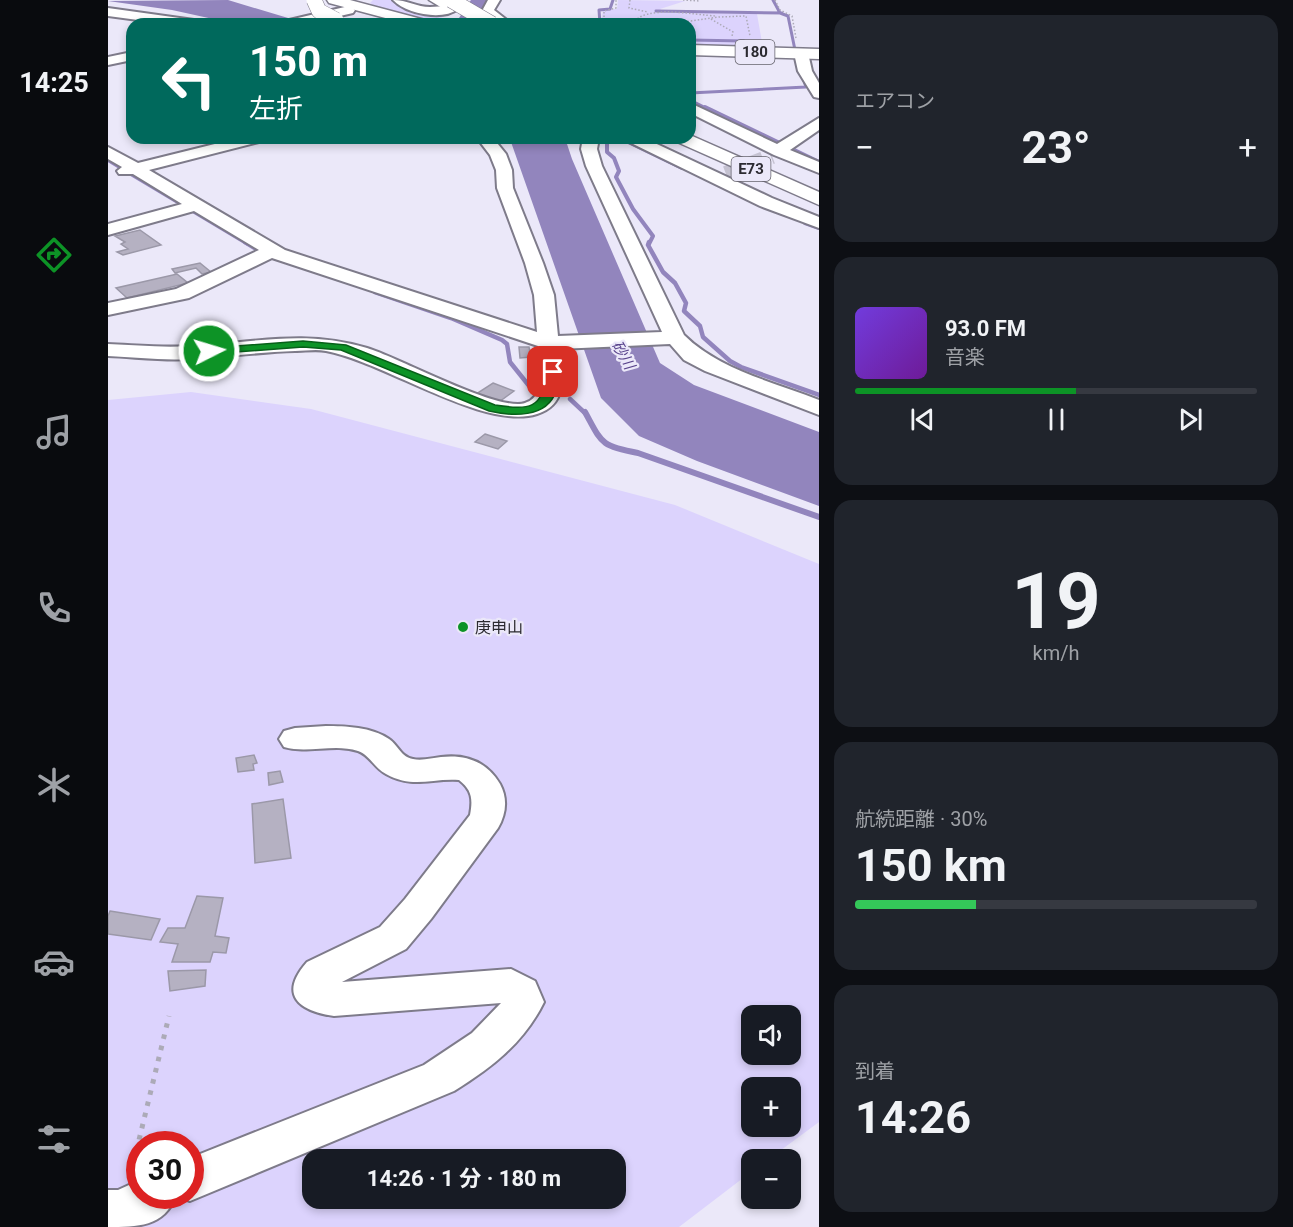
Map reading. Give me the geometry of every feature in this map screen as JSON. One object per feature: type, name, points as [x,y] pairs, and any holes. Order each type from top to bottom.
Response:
[{"type":"highway","points":[[313,0],[398,18]]},
{"type":"highway","points":[[313,0],[326,18]]},
{"type":"highway","points":[[334,0],[383,18]]},
{"type":"highway","points":[[446,2],[468,18]]},
{"type":"highway","points":[[446,2],[479,18]]},
{"type":"highway","points":[[337,18],[356,8]]},
{"type":"highway","name":"180","points":[[696,50],[798,46],[819,54]]},
{"type":"highway","name":"E73","points":[[696,135],[819,189]]},
{"type":"highway","name":"E73","points":[[696,144],[819,199]]},
{"type":"street","points":[[399,0],[407,7],[416,10],[446,2]]},
{"type":"street","points":[[494,0],[488,10],[498,18]]},
{"type":"street","points":[[438,18],[446,2]]},
{"type":"street","points":[[317,18],[356,8]]},
{"type":"street","points":[[108,12],[151,18]]},
{"type":"street","points":[[798,46],[815,90]]},
{"type":"street","points":[[108,61],[126,57]]},
{"type":"street","points":[[696,110],[819,168]]},
{"type":"street","points":[[779,150],[819,123]]},
{"type":"street","points":[[108,175],[233,144]]},
{"type":"street","points":[[108,350],[169,353],[273,345],[324,344],[361,353],[493,408],[514,411],[534,409],[550,392],[554,343],[544,295],[534,263],[505,188],[504,170],[498,154],[490,144]]},
{"type":"street","points":[[594,144],[594,166],[670,338],[692,355],[713,366],[819,408]]},
{"type":"street","points":[[646,144],[722,176],[766,202],[819,223]]},
{"type":"street","points":[[108,152],[190,206],[273,251],[554,343],[670,338]]},
{"type":"street","points":[[108,230],[190,206]]},
{"type":"street","points":[[108,309],[182,294],[273,251]]},
{"type":"street","points":[[204,1174],[439,1077],[465,1062],[492,1041],[518,1014],[524,1002],[521,993],[511,986],[334,999],[319,997],[313,992],[313,983],[321,974],[393,938],[418,909],[486,819],[490,803],[486,788],[477,775],[460,768],[412,772],[400,768],[385,758],[378,747],[353,739],[327,736],[295,739]]},
{"type":"path","points":[[604,18],[603,11],[616,8],[616,0]]},
{"type":"path","points":[[630,0],[629,8],[641,11],[748,17],[751,39]]},
{"type":"path","points":[[683,0],[700,1]]},
{"type":"path","points":[[776,0],[780,10],[792,16],[798,46]]},
{"type":"path","points":[[641,11],[644,8]]},
{"type":"path","points":[[636,18],[649,12]]},
{"type":"path","points":[[696,20],[717,16]]},
{"type":"path","points":[[710,19],[733,32],[730,37]]},
{"type":"path","points":[[145,1131],[170,1016]]},
{"type":"shaded area","points":[[373,0],[394,0],[412,11],[447,14],[441,18],[419,18],[375,7],[370,3]]},
{"type":"shaded area","points":[[618,0],[685,1],[660,9],[664,12],[757,14],[763,48],[696,46],[696,18],[602,18],[603,10],[617,9]]},
{"type":"shaded area","points":[[191,392],[311,409],[675,505],[819,564],[819,1122],[801,1135],[801,1077],[741,1077],[741,1137],[799,1137],[783,1149],[741,1149],[741,1180],[679,1227],[108,1227],[108,400]]},
{"type":"water","points":[[228,0],[288,18],[209,18],[108,1]]},
{"type":"water","name":"砂川","points":[[512,144],[567,144],[660,363],[694,385],[819,432],[819,506],[697,461],[639,436],[601,398]]},
{"type":"building","points":[[140,230],[161,245],[123,255],[117,252],[128,249],[121,244],[125,242],[115,236]]},
{"type":"building","points":[[200,263],[211,272],[202,274],[196,268],[175,273],[172,269]]},
{"type":"building","points":[[177,274],[188,283],[127,298],[116,288]]},
{"type":"building","points":[[519,347],[529,347],[531,357],[520,358]]},
{"type":"building","points":[[493,383],[514,391],[499,402],[476,394]]},
{"type":"building","points":[[485,434],[507,441],[498,449],[475,442]]},
{"type":"building","points":[[254,755],[257,763],[253,764],[254,770],[238,772],[236,758]]},
{"type":"building","points":[[280,771],[283,782],[269,785],[268,773]]},
{"type":"building","points":[[283,799],[291,858],[255,863],[252,804]]},
{"type":"building","points":[[197,896],[223,898],[215,936],[229,938],[226,953],[213,952],[210,962],[172,962],[178,944],[160,942],[168,928],[185,928]]},
{"type":"building","points":[[110,911],[160,919],[151,940],[108,934]]},
{"type":"building","points":[[206,970],[205,986],[170,991],[168,971]]},
{"type":"waterway","points":[[468,18],[479,0]]},
{"type":"waterway","points":[[600,18],[599,10],[610,9],[613,0]]},
{"type":"waterway","points":[[773,0],[780,13]]},
{"type":"waterway","points":[[656,11],[780,13]]},
{"type":"waterway","points":[[780,13],[788,16],[795,50]]},
{"type":"waterway","points":[[696,40],[744,41]]},
{"type":"waterway","points":[[696,93],[806,87],[802,75]]},
{"type":"waterway","points":[[696,103],[708,109]]},
{"type":"waterway","points":[[705,107],[819,162]]},
{"type":"waterway","points":[[607,144],[607,152],[614,158],[619,171],[616,177],[633,209],[653,236],[649,244]]},
{"type":"waterway","points":[[632,144],[682,168]]},
{"type":"waterway","points":[[108,160],[123,169]]},
{"type":"waterway","points":[[131,174],[248,244]]},
{"type":"waterway","points":[[805,223],[819,228]]},
{"type":"waterway","points":[[245,242],[261,252]]},
{"type":"waterway","points":[[649,242],[648,245],[663,272],[675,283],[686,303],[684,311],[700,326],[703,337],[730,361],[741,367],[819,395]]},
{"type":"waterway","points":[[375,292],[451,318],[502,340],[507,344],[510,362],[530,387]]},
{"type":"waterway","points":[[570,399],[586,414]]},
{"type":"waterway","points":[[585,412],[599,437],[609,445],[638,453],[819,517]]},
{"type":"tunnel","points":[[726,174],[772,156]]},
{"type":"place","name":"庚申山","points":[[463,627]]},
{"type":"route","points":[[209,351],[303,344],[343,347],[493,408],[514,411],[534,409],[540,405],[550,392],[553,372]]}]
